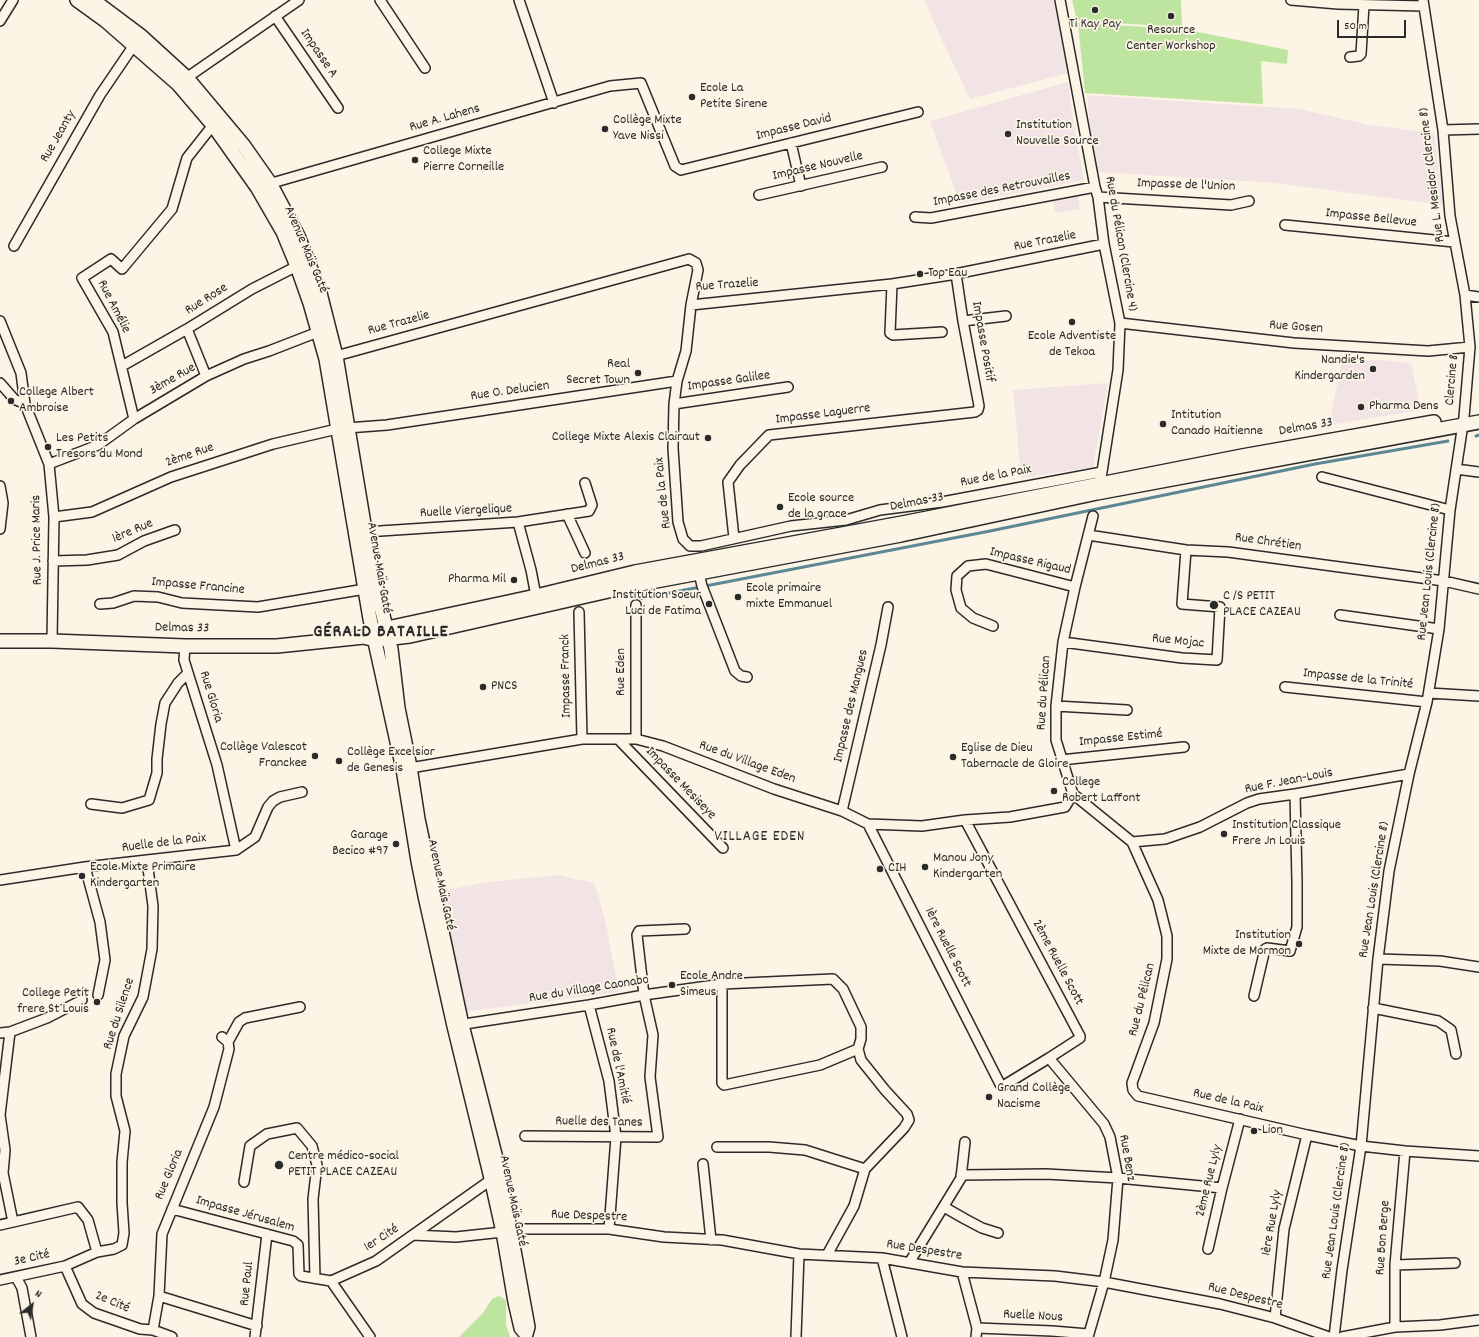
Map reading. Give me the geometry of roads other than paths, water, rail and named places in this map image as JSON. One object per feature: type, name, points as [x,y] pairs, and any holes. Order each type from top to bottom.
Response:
[{"type":"main road","name":"Avenue Maïs Gaté","points":[[77,0],[106,20],[134,45],[182,81],[213,125],[264,185]]},
{"type":"main road","name":"Avenue Maïs Gaté","points":[[93,0],[141,36],[244,146],[264,185],[298,236],[310,303],[326,359],[365,532],[370,560],[377,635]]},
{"type":"main road","name":"Avenue Maïs Gaté","points":[[303,263],[320,293],[336,356],[342,428],[365,589],[398,708],[418,861],[496,1176],[506,1230],[515,1302],[521,1328],[527,1336]]},
{"type":"main road","name":"Delmas 33","points":[[1463,421],[1479,414]]},
{"type":"main road","name":"Delmas 33","points":[[377,635],[635,572],[902,523],[1250,454],[1463,421],[1479,422]]},
{"type":"main road","name":"Delmas 33","points":[[0,642],[52,641],[185,646],[277,646],[377,635],[417,634],[635,585],[901,535],[1100,483]]},
{"type":"street","points":[[0,21],[13,0]]},
{"type":"street","points":[[182,81],[299,0]]},
{"type":"street","points":[[380,0],[425,68]]},
{"type":"street","points":[[519,0],[554,103]]},
{"type":"street","name":"Rue du Pélican (Clercine 4)","points":[[1060,0],[1098,197],[1104,244],[1120,323],[1118,370],[1100,483]]},
{"type":"street","points":[[1291,0],[1364,5],[1423,3]]},
{"type":"street","name":"Rue L. Mesidor (Clercine 8)","points":[[1423,3],[1443,130],[1450,216],[1465,295],[1470,347]]},
{"type":"street","points":[[1350,57],[1359,56],[1361,54],[1364,5]]},
{"type":"street","name":"Impasse A","points":[[275,16],[338,108]]},
{"type":"street","name":"Rue Jeanty","points":[[14,246],[100,95],[134,45]]},
{"type":"street","name":"Rue A. Lahens","points":[[264,185],[610,86],[641,83],[675,166],[678,169]]},
{"type":"street","name":"Impasse David","points":[[678,169],[681,170],[918,112]]},
{"type":"street","name":"Rue Amélie","points":[[134,419],[113,332],[82,278],[111,259],[122,269],[172,209],[187,158],[213,125]]},
{"type":"street","points":[[1443,130],[1479,129]]},
{"type":"street","points":[[791,143],[801,186]]},
{"type":"street","name":"Impasse Nouvelle","points":[[759,195],[882,167]]},
{"type":"street","name":"Impasse des Retrouvailles","points":[[915,217],[931,218],[1095,186]]},
{"type":"street","name":"Impasse de l'Union","points":[[1098,197],[1231,205],[1249,200]]},
{"type":"street","name":"Impasse Bellevue","points":[[1284,225],[1454,242]]},
{"type":"street","name":"Rue Trazelie","points":[[336,356],[689,259],[696,263],[698,270],[691,305],[892,284],[956,274],[1104,244]]},
{"type":"street","name":"Rue Rose","points":[[122,366],[187,329],[252,289],[303,263]]},
{"type":"street","name":"Impasse Positif","points":[[956,274],[979,406],[978,410],[975,412]]},
{"type":"street","points":[[892,284],[890,334],[942,332]]},
{"type":"street","points":[[1465,295],[1479,297]]},
{"type":"street","name":"Rue de la Paix","points":[[691,305],[686,352],[677,381],[674,404],[673,448],[678,522],[683,539],[690,546],[701,546],[791,526],[846,520],[880,510],[1100,483]]},
{"type":"street","points":[[963,321],[1006,316]]},
{"type":"street","points":[[0,321],[21,373],[25,404]]},
{"type":"street","name":"Rue Gosen","points":[[1120,323],[1294,343],[1428,351],[1470,347]]},
{"type":"street","points":[[187,329],[206,376]]},
{"type":"street","name":"3ème Rue","points":[[49,464],[98,445],[134,419],[206,376],[244,359],[318,332]]},
{"type":"street","name":"Clercine 8","points":[[1463,421],[1470,347]]},
{"type":"street","name":"Rue O. Delucien","points":[[342,428],[387,425],[677,381]]},
{"type":"street","points":[[0,383],[14,399],[25,404]]},
{"type":"street","name":"Impasse Galilee","points":[[674,404],[788,388]]},
{"type":"street","name":"Rue J. Price Maris","points":[[25,404],[49,464],[54,517],[52,641]]},
{"type":"street","name":"Impasse Laguerre","points":[[734,538],[728,482],[740,465],[769,435],[975,412]]},
{"type":"street","name":"Rue Jean Louis (Clercine 8)","points":[[1334,1337],[1342,1270],[1361,1146],[1373,1008],[1389,871],[1409,774],[1428,697],[1439,629],[1450,510],[1463,421]]},
{"type":"street","name":"2ème Rue","points":[[54,517],[92,512],[171,477],[273,444],[342,428]]},
{"type":"street","points":[[1456,469],[1479,472]]},
{"type":"street","points":[[1322,477],[1450,510]]},
{"type":"street","points":[[518,522],[590,511],[592,505],[585,484]]},
{"type":"street","points":[[0,486],[2,502],[0,529]]},
{"type":"street","points":[[567,514],[585,553]]},
{"type":"street","name":"Rue du Pélican","points":[[1093,516],[1075,587],[1064,642],[1056,706],[1056,740],[1061,760],[1073,794],[1132,842],[1158,900],[1167,936],[1167,959],[1154,1023],[1132,1083],[1133,1090],[1138,1096]]},
{"type":"street","name":"Ruelle Viergelique","points":[[365,532],[518,522],[531,570],[536,596]]},
{"type":"street","name":"1ère Rue","points":[[53,561],[87,560],[118,555],[144,541],[175,530]]},
{"type":"street","name":"Rue Chrétien","points":[[1088,535],[1186,550],[1228,552],[1444,581],[1479,588]]},
{"type":"street","name":"Rue Mojac","points":[[1064,642],[1182,658],[1217,660],[1220,607],[1182,604],[1186,550]]},
{"type":"street","name":"Impasse Rigaud","points":[[993,626],[973,618],[961,608],[956,590],[957,576],[968,566],[986,564],[1075,587]]},
{"type":"street","points":[[699,574],[702,586],[735,671],[740,676],[747,677]]},
{"type":"street","name":"Impasse Francine","points":[[100,604],[113,603],[134,596],[158,597],[182,603],[258,607],[365,589]]},
{"type":"street","name":"Rue Eden","points":[[636,606],[636,739]]},
{"type":"street","name":"Impasse des Mangues","points":[[842,811],[881,645],[888,607]]},
{"type":"street","name":"Impasse Franck","points":[[580,612],[582,739]]},
{"type":"street","points":[[1340,616],[1439,629]]},
{"type":"street","name":"Rue Gloria","points":[[185,646],[184,660],[217,765],[236,850]]},
{"type":"street","points":[[92,804],[122,808],[149,800],[157,773],[157,758],[165,704],[178,683],[188,673]]},
{"type":"street","name":"Impasse de la Trinité","points":[[1286,687],[1428,697],[1479,696]]},
{"type":"street","points":[[1056,706],[1127,710]]},
{"type":"street","name":"Rue du Village Eden","points":[[407,768],[582,739],[636,739],[663,746],[774,788],[842,811],[868,824],[922,826],[965,820],[1010,817],[1065,807],[1073,794]]},
{"type":"street","name":"Impasse Mesiseye","points":[[618,739],[723,848]]},
{"type":"street","name":"Impasse Estimé","points":[[1061,760],[1134,751],[1184,747]]},
{"type":"street","name":"Rue F. Jean-Louis","points":[[1132,842],[1165,839],[1200,827],[1247,802],[1259,799],[1409,774]]},
{"type":"street","points":[[236,850],[255,836],[268,808],[273,801],[280,797],[302,792]]},
{"type":"street","points":[[1254,996],[1265,949],[1290,951],[1297,927],[1295,794]]},
{"type":"street","name":"2ème Ruelle Scott","points":[[965,820],[1080,1036],[1080,1038],[1049,1058],[1002,1086]]},
{"type":"street","name":"1ère Ruelle Scott","points":[[868,824],[1002,1086]]},
{"type":"street","name":"Ruelle de la Paix","points":[[0,880],[236,850]]},
{"type":"street","name":"Rue du Silence","points":[[97,1252],[114,1249],[122,1245],[124,1233],[122,1162],[125,1131],[116,1096],[116,1074],[124,1036],[143,997],[152,949],[153,906],[147,861]]},
{"type":"street","points":[[85,868],[100,922],[106,960],[98,995]]},
{"type":"street","name":"Ruelle des Tanes","points":[[525,1136],[658,1137],[650,1077],[653,1035],[644,994],[638,932],[685,929]]},
{"type":"street","points":[[1378,959],[1440,961],[1479,967]]},
{"type":"street","name":"Rue du Village Caonabo","points":[[458,1025],[589,1005],[644,994],[722,984],[833,979],[843,988],[861,1027],[862,1039],[858,1049]]},
{"type":"street","points":[[722,984],[722,1083],[724,1085],[820,1065],[858,1049],[862,1060],[885,1090],[907,1114],[909,1120],[904,1128],[865,1169],[854,1206],[827,1254]]},
{"type":"street","points":[[0,1033],[10,1032],[47,1018],[82,1000]]},
{"type":"street","name":"Rue de l'Amitié","points":[[589,1005],[609,1081],[616,1137],[609,1228]]},
{"type":"street","name":"Rue Gloria","points":[[153,1330],[159,1296],[162,1234],[214,1107],[229,1049],[225,1039],[239,1022],[245,1018],[300,1007]]},
{"type":"street","points":[[1373,1008],[1438,1021],[1451,1030],[1456,1054]]},
{"type":"street","points":[[10,1032],[0,1115],[5,1150],[2,1173],[13,1222]]},
{"type":"street","name":"Rue Benz","points":[[1049,1058],[1104,1124],[1110,1137],[1118,1178],[1114,1240],[1104,1282],[1088,1336]]},
{"type":"street","name":"Rue de la Paix","points":[[1138,1096],[1361,1146],[1405,1151],[1479,1156]]},
{"type":"street","name":"2ème Rue Lyly","points":[[1208,1250],[1240,1119]]},
{"type":"street","points":[[244,1182],[250,1146],[267,1134],[297,1128],[312,1146],[317,1165],[313,1199],[315,1278]]},
{"type":"street","name":"1ère Rue Lyly","points":[[1275,1318],[1284,1229],[1307,1135]]},
{"type":"street","points":[[909,1263],[954,1191],[961,1175],[965,1142]]},
{"type":"street","points":[[717,1147],[769,1147],[805,1150],[865,1169]]},
{"type":"street","name":"Rue Bon Berge","points":[[1395,1327],[1395,1265],[1405,1151]]},
{"type":"street","points":[[703,1164],[711,1240]]},
{"type":"street","points":[[961,1175],[1046,1174],[1118,1178],[1222,1188]]},
{"type":"street","name":"1er Cité","points":[[330,1281],[376,1261],[496,1176]]},
{"type":"street","points":[[0,1225],[78,1207],[88,1220],[97,1252]]},
{"type":"street","points":[[944,1207],[982,1228],[998,1232]]},
{"type":"street","name":"Impasse Jérusalem","points":[[172,1209],[296,1242],[298,1245],[298,1274],[301,1276],[330,1281]]},
{"type":"street","name":"Rue Despestre","points":[[413,1236],[456,1237],[506,1230],[609,1228],[664,1237],[711,1240],[800,1254],[827,1254],[882,1258],[962,1272],[1055,1276],[1104,1282],[1220,1304],[1275,1318],[1329,1337]]},
{"type":"street","name":"Rue Paul","points":[[255,1337],[268,1234]]},
{"type":"street","name":"3e Cité","points":[[0,1280],[67,1264],[97,1252]]},
{"type":"street","points":[[796,1337],[800,1254]]},
{"type":"street","points":[[882,1258],[902,1337]]},
{"type":"street","points":[[1395,1265],[1455,1263]]},
{"type":"street","name":"2e Cité","points":[[67,1264],[82,1304],[94,1313],[140,1333],[153,1330],[172,1337]]},
{"type":"street","points":[[962,1272],[976,1332]]},
{"type":"street","points":[[16,1277],[22,1288],[30,1337]]},
{"type":"street","points":[[330,1281],[370,1337]]},
{"type":"street","points":[[159,1296],[257,1326]]},
{"type":"street","points":[[1342,1337],[1395,1327],[1440,1325],[1479,1320]]},
{"type":"street","name":"Ruelle Nous","points":[[976,1332],[1052,1331],[1088,1336]]},
{"type":"waterway","points":[[638,599],[990,531],[1315,464],[1448,441]]},
{"type":"place","name":"Ti Kay Pay","points":[[1095,10]]},
{"type":"place","name":"Resource Center Workshop","points":[[1171,16]]},
{"type":"place","name":"Ecole La Petite Sirene","points":[[692,97]]},
{"type":"place","name":"Collège Mixte Yave Nissi","points":[[605,129]]},
{"type":"place","name":"Institution Nouvelle Source","points":[[1008,134]]},
{"type":"place","name":"College Mixte Pierre Corneille","points":[[415,160]]},
{"type":"place","name":"Top Eau","points":[[920,274]]},
{"type":"place","name":"Ecole Adventiste de Tekoa","points":[[1072,322]]},
{"type":"place","name":"Nandie's Kindergarden","points":[[1373,369]]},
{"type":"place","name":"Real Secret Town","points":[[638,373]]},
{"type":"place","name":"College Albert Ambroise","points":[[11,401]]},
{"type":"place","name":"Pharma Dens","points":[[1361,407]]},
{"type":"place","name":"Intitution Canado Haitienne","points":[[1163,424]]},
{"type":"place","name":"College Mixte Alexis Clairaut","points":[[708,438]]},
{"type":"place","name":"Les Petits Tresors du Mond","points":[[48,447]]},
{"type":"place","name":"Ecole source de la grace","points":[[780,507]]},
{"type":"place","name":"Pharma Mil","points":[[514,580]]},
{"type":"place","name":"Ecole primaire mixte Emmanuel","points":[[738,597]]},
{"type":"place","name":"Institution Soeur Luci de Fatima","points":[[709,604]]},
{"type":"place","name":"C /S PETIT PLACE CAZEAU","points":[[1214,605]]},
{"type":"place","name":"PNCS","points":[[483,687]]},
{"type":"place","name":"Collège Valescot Franckee","points":[[315,756]]},
{"type":"place","name":"Eglise de Dieu Tabernacle de Gloire","points":[[953,757]]},
{"type":"place","name":"Collège Excelsior de Genesis","points":[[339,761]]},
{"type":"place","name":"College Robert Laffont","points":[[1054,791]]},
{"type":"place","name":"Institution Classique Frere Jn Louis","points":[[1224,834]]},
{"type":"place","name":"Garage Becico #97","points":[[396,844]]},
{"type":"place","name":"Manou Jony Kindergarten","points":[[925,867]]},
{"type":"place","name":"CIH","points":[[880,869]]},
{"type":"place","name":"Ecole Mixte Primaire Kindergarten","points":[[82,876]]},
{"type":"place","name":"Institution Mixte de Mormon","points":[[1299,944]]},
{"type":"place","name":"Ecole Andre Simeus","points":[[672,985]]},
{"type":"place","name":"College Petit frere St Louis","points":[[97,1002]]},
{"type":"place","name":"Grand Collège Nacisme","points":[[989,1097]]},
{"type":"place","name":"Lion","points":[[1254,1131]]},
{"type":"place","name":"Centre médico-social PETIT PLACE CAZEAU","points":[[279,1165]]},
{"type":"district","name":"GÉRALD BATAILLE","points":[[381,634]]},
{"type":"district","name":"VILLAGE EDEN","points":[[760,838]]}]
